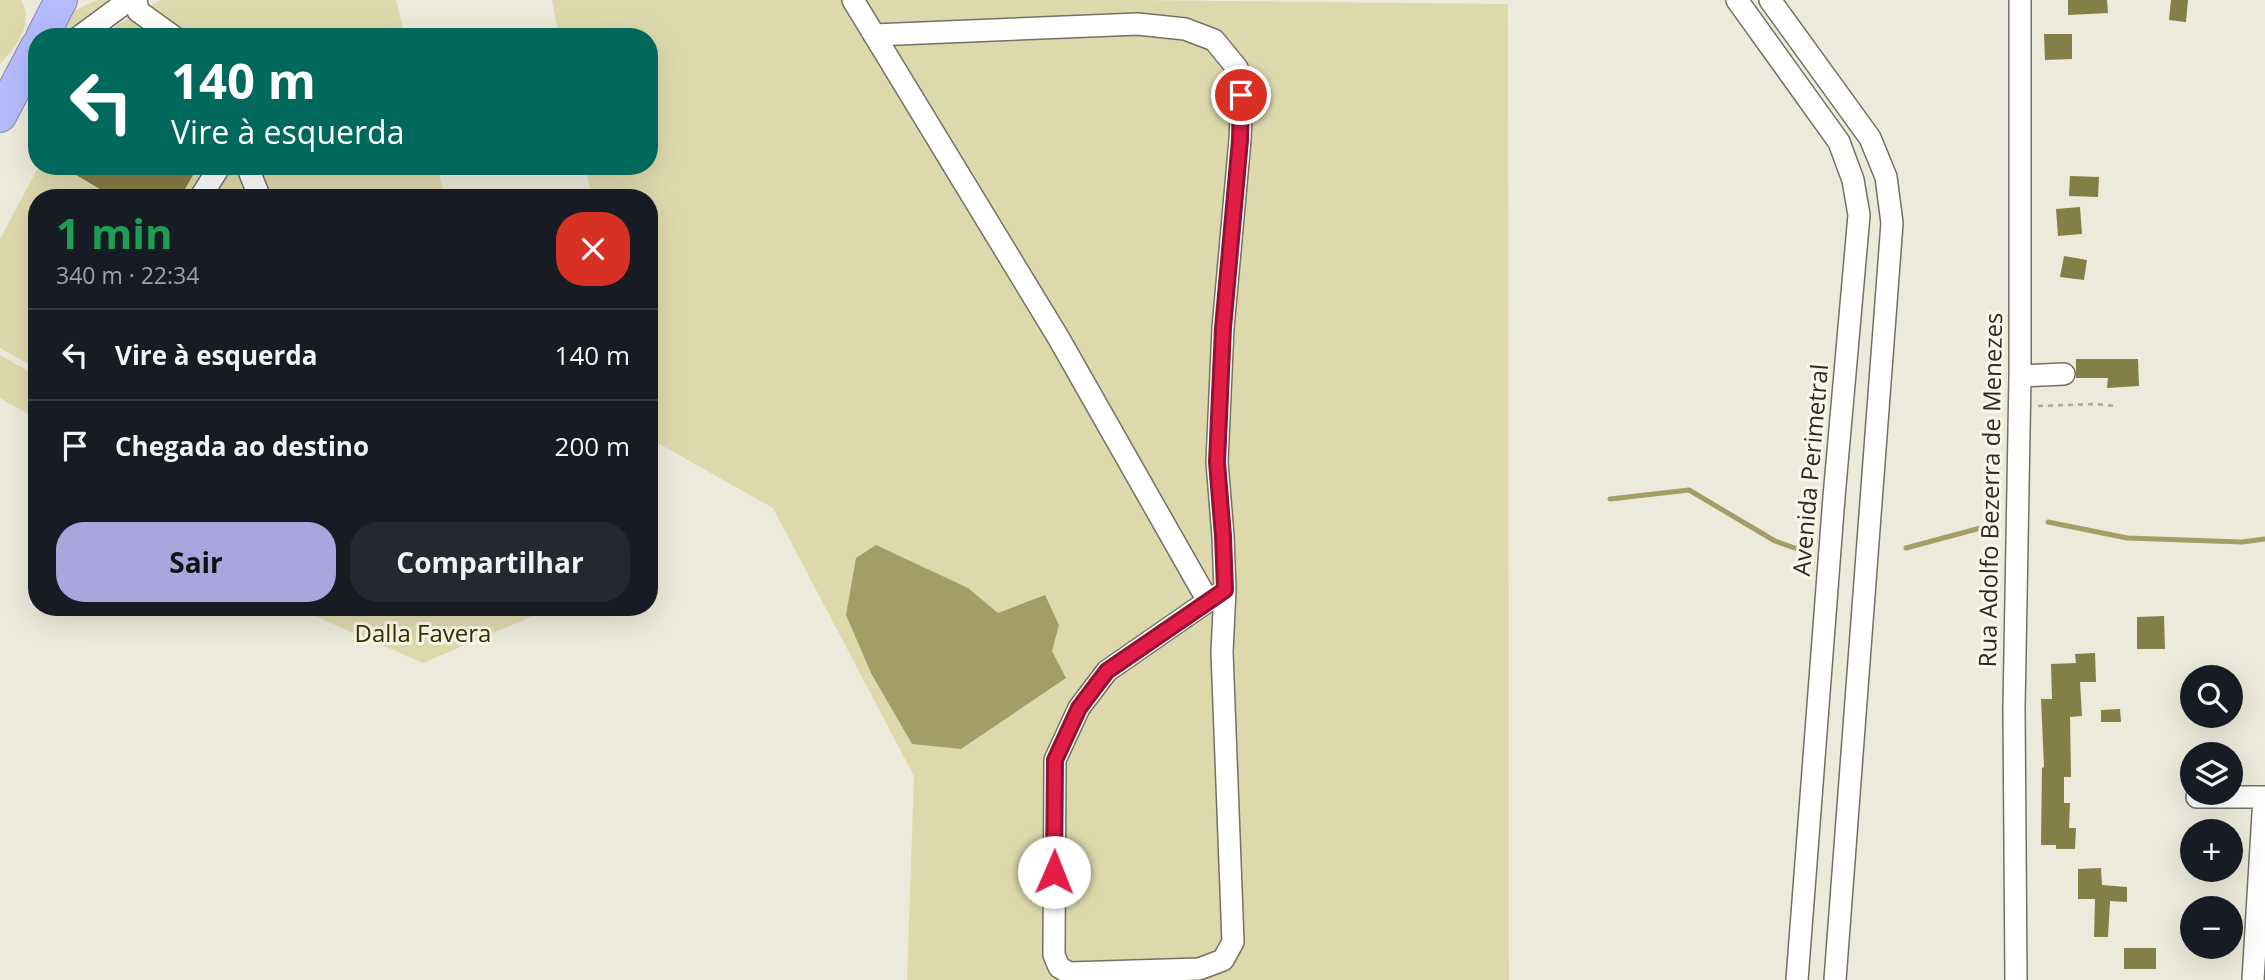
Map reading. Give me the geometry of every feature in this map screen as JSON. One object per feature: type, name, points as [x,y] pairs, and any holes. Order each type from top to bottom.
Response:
[{"type":"highway","points":[[47,28],[61,0]]},
{"type":"highway","points":[[0,116],[28,62]]},
{"type":"street","points":[[91,28],[129,0]]},
{"type":"street","points":[[135,0],[146,28]]},
{"type":"street","points":[[853,0],[1217,596]]},
{"type":"street","name":"Avenida Perimetral","points":[[1737,0],[1839,142],[1853,180],[1859,215],[1834,497],[1797,980]]},
{"type":"street","points":[[1770,0],[1870,138],[1886,177],[1892,223],[1835,980]]},
{"type":"street","name":"Rua Adolfo Bezerra de Menezes","points":[[2015,980],[2014,708],[2021,376],[2021,0]]},
{"type":"street","points":[[874,35],[1138,24],[1185,29],[1214,40],[1237,68],[1241,95],[1240,140],[1223,328],[1217,462],[1223,536],[1217,596],[1222,652],[1233,942],[1223,960],[1199,969],[1069,973],[1059,967],[1054,955],[1055,760],[1079,708],[1107,671],[1217,596]]},
{"type":"street","points":[[2021,376],[2064,374]]},
{"type":"street","points":[[2243,797],[2264,797],[2259,953],[2253,980]]},
{"type":"path","points":[[2020,406],[2115,406]]},
{"type":"green space","points":[[0,0],[21,0],[26,17],[22,34],[0,64]]},
{"type":"green space","points":[[97,0],[115,0],[74,28],[58,28],[65,15]]},
{"type":"green space","points":[[161,0],[396,0],[403,28],[116,28]]},
{"type":"green space","points":[[552,0],[1137,0],[1508,4],[1509,980],[907,980],[914,776],[773,508],[658,443],[658,189],[590,189],[587,175],[658,175],[658,28],[557,28]]},
{"type":"green space","points":[[34,175],[439,175],[443,189],[28,189],[28,364],[0,348],[0,239]]},
{"type":"green space","points":[[0,355],[28,371],[28,414],[0,398]]},
{"type":"green space","name":"Dalla Favera","points":[[315,616],[533,616],[423,663]]},
{"type":"shaded area","points":[[876,545],[968,588],[998,613],[1045,595],[1059,625],[1052,651],[1066,678],[961,749],[912,744],[871,673],[846,615],[856,558]]},
{"type":"building","points":[[2068,0],[2107,0],[2108,13],[2068,15]]},
{"type":"building","points":[[2171,0],[2188,0],[2186,22],[2169,20]]},
{"type":"building","points":[[2044,34],[2072,34],[2072,59],[2045,60]]},
{"type":"building","points":[[76,175],[193,175],[185,189],[100,189]]},
{"type":"building","points":[[2070,176],[2099,177],[2098,197],[2069,196]]},
{"type":"building","points":[[2080,207],[2082,234],[2058,236],[2056,209]]},
{"type":"building","points":[[2064,256],[2087,260],[2084,280],[2060,277]]},
{"type":"building","points":[[2076,359],[2138,359],[2139,386],[2107,388],[2108,378],[2076,378]]},
{"type":"building","points":[[2164,616],[2165,649],[2137,649],[2137,617]]},
{"type":"building","points":[[2095,653],[2096,682],[2080,682],[2082,716],[2070,717],[2071,777],[2064,777],[2064,803],[2070,803],[2069,828],[2076,828],[2075,849],[2056,849],[2056,845],[2041,845],[2044,767],[2041,699],[2052,699],[2051,664],[2076,663],[2075,654]]},
{"type":"building","points":[[2120,709],[2121,722],[2101,722],[2101,710]]},
{"type":"building","points":[[2101,868],[2102,885],[2127,887],[2127,902],[2110,901],[2108,937],[2094,937],[2095,899],[2078,899],[2078,869]]},
{"type":"building","points":[[2124,948],[2156,948],[2156,969],[2124,969]]},
{"type":"waterway","points":[[1610,499],[1689,490],[1775,541],[1806,552]]},
{"type":"waterway","points":[[2048,522],[2127,538],[2242,542],[2265,539]]},
{"type":"waterway","points":[[1906,548],[1988,526]]},
{"type":"route","points":[[1054,872],[1055,760],[1079,708],[1107,671],[1225,590],[1217,462],[1223,328],[1240,140],[1241,95]]}]
